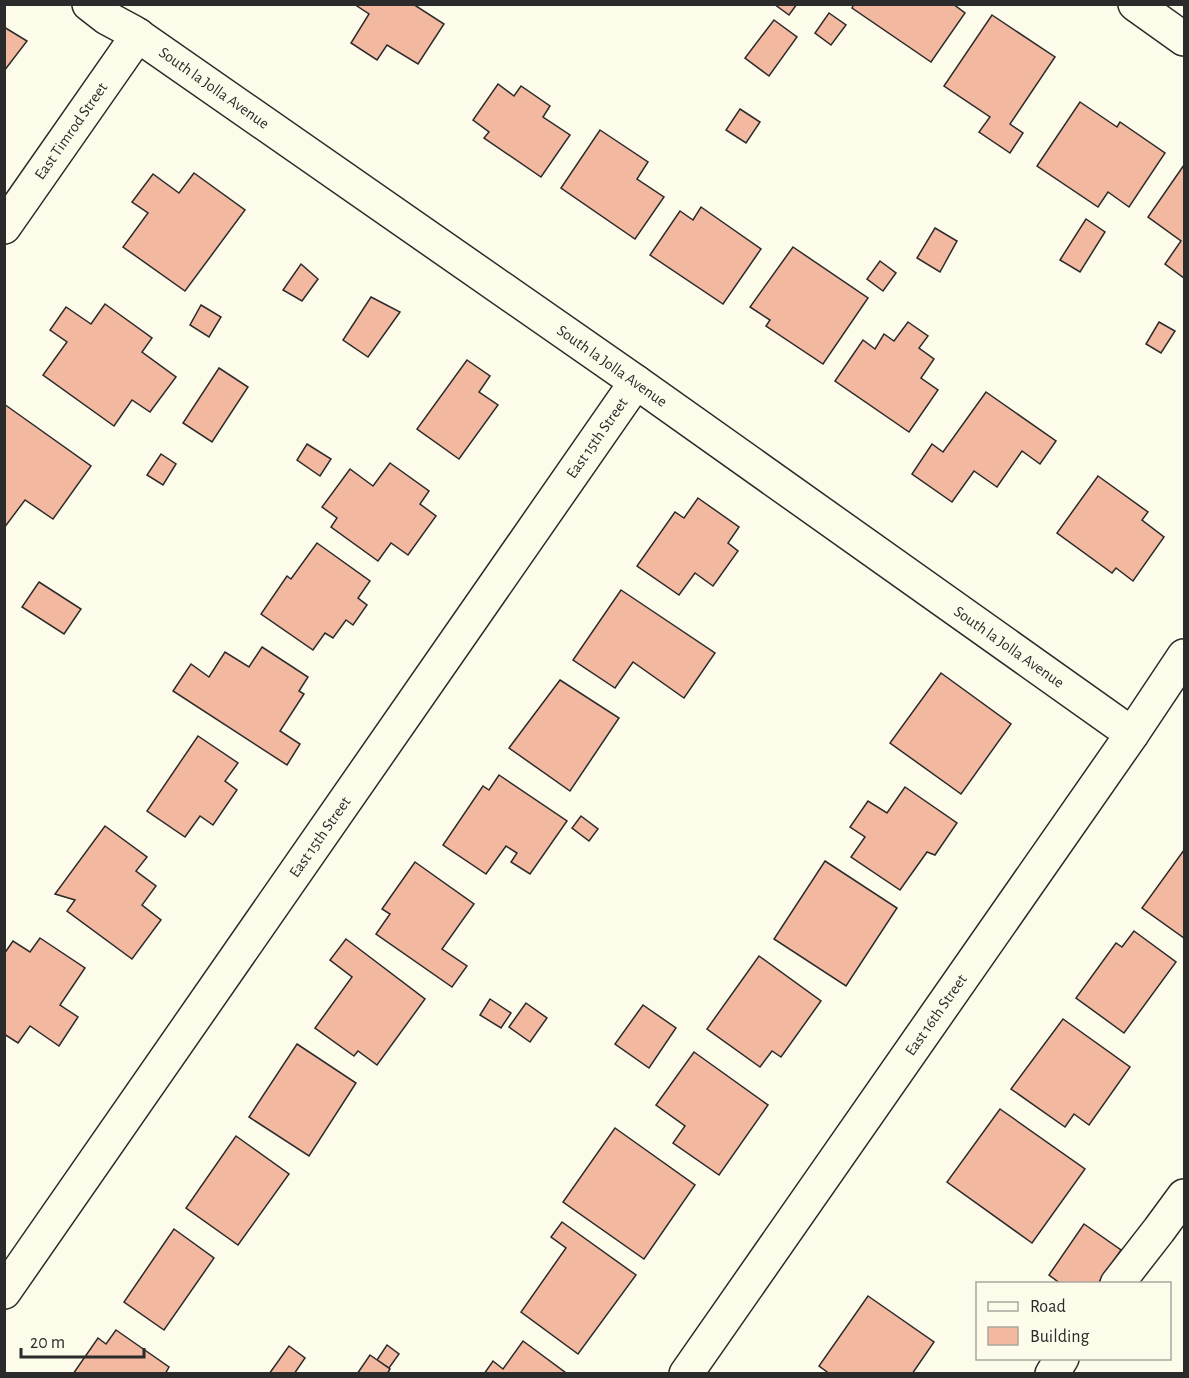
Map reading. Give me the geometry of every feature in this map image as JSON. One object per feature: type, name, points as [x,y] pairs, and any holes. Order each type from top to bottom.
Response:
[{"type":"street","name":"South la Jolla Avenue","points":[[89,4],[138,35],[636,382],[1132,734]]},
{"type":"street","points":[[1135,4],[1185,39]]},
{"type":"street","name":"East Timrod Street","points":[[4,227],[138,35]]},
{"type":"street","name":"East 15th Street","points":[[4,1292],[636,382]]},
{"type":"street","name":"East 16th Street","points":[[686,1374],[1185,656]]},
{"type":"street","points":[[1119,1282],[1185,1196]]},
{"type":"street","points":[[1052,1374],[1061,1360]]},
{"type":"building","points":[[354,4],[413,4],[444,24],[418,64],[387,45],[377,60],[351,43],[369,14]]},
{"type":"building","points":[[774,4],[797,4],[789,15]]},
{"type":"building","points":[[854,4],[953,4],[965,13],[931,62],[852,8]]},
{"type":"building","points":[[829,13],[846,25],[831,45],[815,33]]},
{"type":"building","points":[[992,15],[1055,57],[1010,124],[1023,133],[1010,153],[979,132],[990,117],[944,86]]},
{"type":"building","points":[[774,20],[797,37],[769,76],[745,58]]},
{"type":"building","points":[[4,27],[27,41],[4,71]]},
{"type":"building","points":[[498,84],[514,96],[521,86],[550,106],[543,117],[570,135],[541,177],[484,138],[489,132],[473,120]]},
{"type":"building","points":[[1080,102],[1117,127],[1120,122],[1165,153],[1129,207],[1108,192],[1098,207],[1037,166]]},
{"type":"building","points":[[740,109],[760,122],[746,143],[726,130]]},
{"type":"building","points":[[600,130],[648,162],[637,179],[664,197],[635,239],[561,188]]},
{"type":"building","points":[[1184,165],[1184,278],[1165,264],[1181,241],[1148,217]]},
{"type":"building","points":[[194,173],[245,210],[185,291],[123,247],[148,213],[132,202],[153,174],[179,193]]},
{"type":"building","points":[[701,207],[761,249],[723,304],[650,255],[680,211],[693,220]]},
{"type":"building","points":[[1086,219],[1105,232],[1080,272],[1060,260]]},
{"type":"building","points":[[935,228],[957,241],[940,272],[917,258]]},
{"type":"building","points":[[793,247],[868,298],[823,364],[766,326],[770,320],[750,307]]},
{"type":"building","points":[[880,261],[896,273],[883,291],[867,279]]},
{"type":"building","points":[[301,264],[318,279],[302,301],[283,290]]},
{"type":"building","points":[[371,297],[400,312],[368,357],[343,340]]},
{"type":"building","points":[[105,304],[152,338],[142,352],[176,377],[150,412],[132,400],[114,426],[43,375],[67,342],[50,330],[66,307],[91,324]]},
{"type":"building","points":[[201,305],[221,317],[209,337],[190,325]]},
{"type":"building","points":[[908,322],[928,336],[919,348],[934,359],[921,378],[938,390],[909,432],[835,381],[863,340],[875,349],[884,334],[894,341]]},
{"type":"building","points":[[1159,322],[1175,331],[1161,353],[1146,344]]},
{"type":"building","points":[[467,360],[490,376],[479,392],[498,405],[459,459],[417,429]]},
{"type":"building","points":[[219,368],[248,387],[212,442],[183,423]]},
{"type":"building","points":[[986,392],[1056,441],[1040,464],[1022,451],[997,487],[974,471],[952,502],[912,474],[932,444],[943,452]]},
{"type":"building","points":[[4,404],[91,466],[53,519],[25,500],[4,528]]},
{"type":"building","points":[[307,444],[331,459],[320,476],[297,460]]},
{"type":"building","points":[[161,454],[176,464],[163,485],[147,475]]},
{"type":"building","points":[[390,463],[429,491],[420,504],[436,516],[408,555],[391,543],[378,561],[331,527],[337,518],[322,507],[350,469],[373,486]]},
{"type":"building","points":[[1098,476],[1148,512],[1142,520],[1164,537],[1133,581],[1116,568],[1112,573],[1057,533]]},
{"type":"building","points":[[698,498],[739,527],[728,543],[738,551],[713,586],[695,573],[679,595],[637,566],[675,512],[684,518]]},
{"type":"building","points":[[317,543],[370,581],[358,598],[367,605],[353,625],[346,620],[333,638],[325,633],[313,650],[261,614],[287,576],[291,579]]},
{"type":"building","points":[[39,582],[81,609],[64,634],[22,607]]},
{"type":"building","points":[[621,590],[715,653],[684,698],[633,662],[615,688],[573,660]]},
{"type":"building","points":[[262,647],[308,677],[299,691],[304,694],[280,731],[300,744],[287,765],[173,691],[191,664],[209,677],[225,652],[249,667]]},
{"type":"building","points":[[941,673],[1011,724],[961,794],[890,743]]},
{"type":"building","points":[[560,680],[619,718],[570,791],[509,748]]},
{"type":"building","points":[[198,736],[238,763],[225,781],[237,790],[213,825],[200,816],[185,837],[147,811]]},
{"type":"building","points":[[499,775],[567,821],[530,874],[511,862],[517,853],[506,846],[486,874],[443,845],[483,786],[489,790]]},
{"type":"building","points":[[905,787],[957,823],[935,855],[927,852],[900,890],[851,857],[865,837],[850,827],[868,801],[887,813]]},
{"type":"building","points":[[581,816],[598,829],[589,841],[572,828]]},
{"type":"building","points":[[105,826],[147,857],[136,871],[156,886],[142,905],[161,920],[132,959],[67,911],[75,900],[55,894]]},
{"type":"building","points":[[1184,850],[1184,938],[1142,908]]},
{"type":"building","points":[[825,861],[897,908],[846,986],[774,939]]},
{"type":"building","points":[[415,862],[474,904],[442,949],[467,966],[452,987],[376,934],[390,914],[382,909]]},
{"type":"building","points":[[1134,931],[1176,962],[1124,1033],[1076,998],[1116,943],[1122,947]]},
{"type":"building","points":[[40,938],[85,968],[60,1005],[78,1017],[59,1046],[30,1026],[18,1043],[4,1034],[4,954],[13,941],[30,952]]},
{"type":"building","points":[[346,939],[425,999],[377,1065],[358,1051],[354,1056],[315,1028],[352,977],[330,960]]},
{"type":"building","points":[[759,956],[821,1001],[781,1057],[772,1051],[760,1067],[707,1029]]},
{"type":"building","points":[[490,999],[511,1013],[501,1028],[480,1015]]},
{"type":"building","points":[[526,1003],[547,1018],[530,1042],[509,1027]]},
{"type":"building","points":[[643,1005],[676,1028],[649,1068],[615,1044]]},
{"type":"building","points":[[1063,1019],[1130,1067],[1089,1125],[1074,1114],[1065,1127],[1011,1089]]},
{"type":"building","points":[[297,1044],[356,1083],[309,1156],[249,1117]]},
{"type":"building","points":[[694,1052],[768,1105],[719,1175],[673,1143],[685,1126],[656,1105]]},
{"type":"building","points":[[1000,1109],[1085,1169],[1032,1243],[947,1182]]},
{"type":"building","points":[[615,1128],[695,1185],[644,1259],[563,1202]]},
{"type":"building","points":[[236,1136],[289,1174],[238,1245],[186,1208]]},
{"type":"building","points":[[562,1222],[636,1275],[578,1354],[521,1312],[566,1248],[551,1237]]},
{"type":"building","points":[[1084,1224],[1121,1250],[1099,1282],[1058,1282],[1049,1275]]},
{"type":"building","points":[[174,1229],[214,1258],[164,1330],[124,1302]]},
{"type":"building","points":[[868,1296],[934,1342],[912,1374],[830,1374],[819,1366]]},
{"type":"building","points":[[116,1330],[169,1367],[165,1374],[73,1374],[98,1338],[106,1344]]},
{"type":"building","points":[[523,1341],[566,1374],[484,1374],[493,1361],[503,1369]]},
{"type":"building","points":[[387,1345],[399,1354],[389,1368],[377,1360]]},
{"type":"building","points":[[289,1346],[305,1358],[294,1374],[269,1374]]},
{"type":"building","points":[[370,1355],[390,1369],[387,1374],[357,1374]]}]
